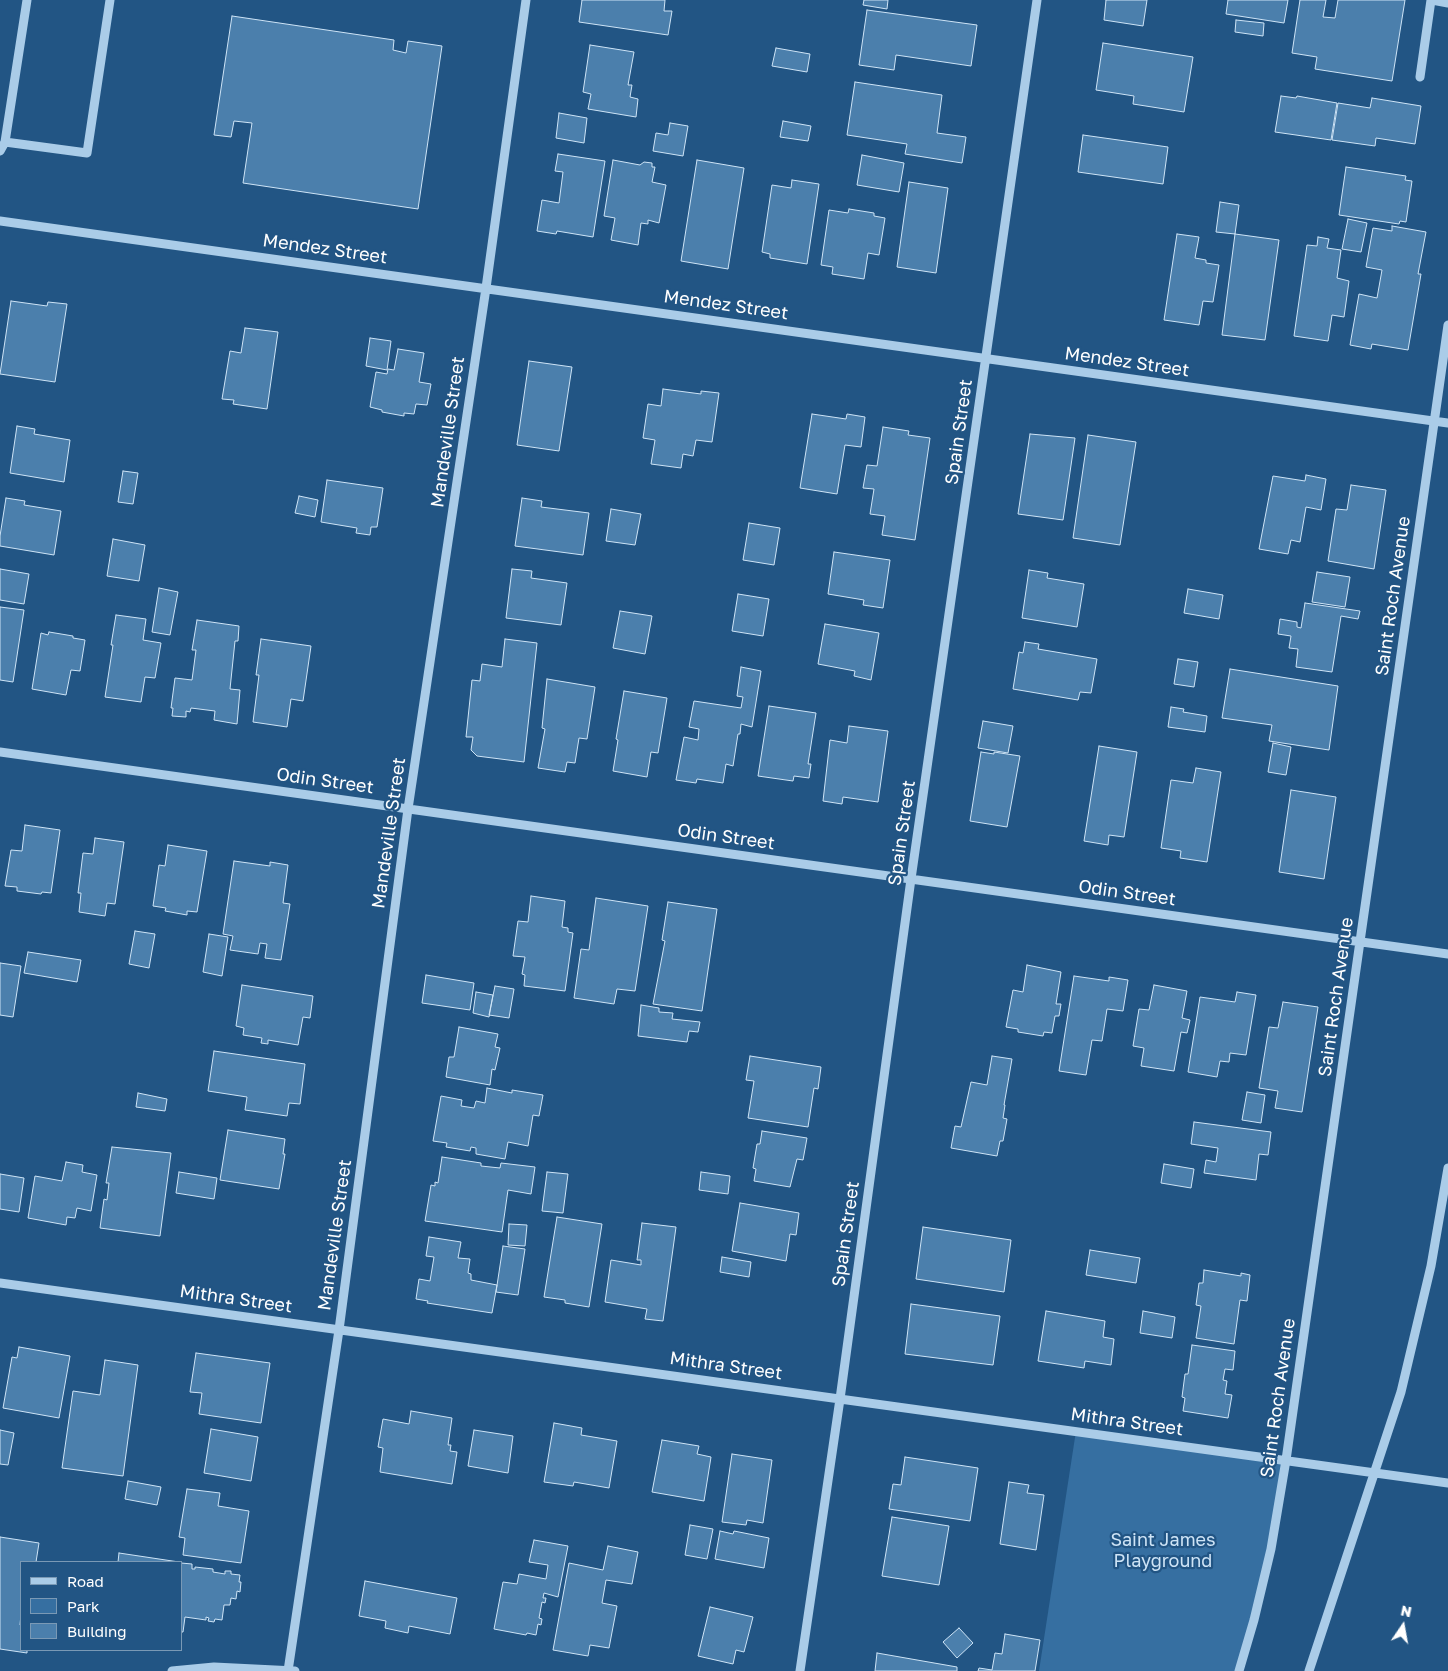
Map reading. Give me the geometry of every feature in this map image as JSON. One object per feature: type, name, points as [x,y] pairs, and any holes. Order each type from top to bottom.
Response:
[{"type":"street","points":[[0,151],[5,142],[26,0]]},
{"type":"street","points":[[5,142],[87,153],[110,0]]},
{"type":"street","name":"Mandeville Street","points":[[290,1671],[339,1330],[408,809],[486,288],[526,0]]},
{"type":"street","name":"Spain Street","points":[[800,1671],[1037,0]]},
{"type":"street","points":[[1420,77],[1432,0],[1448,3]]},
{"type":"street","name":"Mendez Street","points":[[0,221],[1448,423]]},
{"type":"street","name":"Saint Roch Avenue","points":[[1239,1671],[1254,1620],[1271,1549],[1286,1460],[1448,325]]},
{"type":"street","name":"Odin Street","points":[[0,752],[1448,954]]},
{"type":"street","points":[[1310,1671],[1401,1392],[1431,1266],[1448,1168]]},
{"type":"street","name":"Mithra Street","points":[[0,1283],[1448,1483]]},
{"type":"street","points":[[172,1671],[214,1666],[290,1671]]},
{"type":"green space","name":"Saint James Playground","points":[[1076,1431],[1286,1460],[1271,1549],[1239,1671],[1039,1671]]},
{"type":"building","points":[[582,0],[665,0],[664,11],[672,11],[668,35],[579,22]]},
{"type":"building","points":[[864,0],[888,0],[887,9],[863,5]]},
{"type":"building","points":[[1106,0],[1147,0],[1143,26],[1104,20]]},
{"type":"building","points":[[1228,0],[1288,0],[1284,23],[1226,14]]},
{"type":"building","points":[[1300,0],[1326,0],[1323,17],[1335,18],[1338,0],[1405,0],[1392,81],[1315,69],[1317,57],[1292,53]]},
{"type":"building","points":[[867,10],[977,25],[971,66],[896,55],[894,70],[859,65]]},
{"type":"building","points":[[232,16],[394,40],[393,50],[406,53],[408,41],[442,46],[418,209],[243,183],[252,123],[234,121],[231,137],[214,135]]},
{"type":"building","points":[[1236,20],[1264,23],[1263,36],[1235,32]]},
{"type":"building","points":[[1103,43],[1193,57],[1184,112],[1133,104],[1134,96],[1096,90]]},
{"type":"building","points":[[590,45],[634,52],[628,85],[632,85],[630,97],[638,99],[636,117],[588,109],[591,94],[583,92]]},
{"type":"building","points":[[776,48],[810,54],[807,72],[772,66]]},
{"type":"building","points":[[855,82],[942,95],[937,133],[966,137],[962,163],[905,154],[907,144],[847,135]]},
{"type":"building","points":[[1281,96],[1296,98],[1297,96],[1337,103],[1331,140],[1275,132]]},
{"type":"building","points":[[1372,98],[1421,106],[1415,144],[1376,138],[1375,146],[1332,140],[1338,103],[1370,108]]},
{"type":"building","points":[[559,113],[587,118],[584,143],[556,138]]},
{"type":"building","points":[[783,121],[811,126],[808,141],[780,137]]},
{"type":"building","points":[[670,123],[688,126],[683,156],[653,151],[656,133],[668,135]]},
{"type":"building","points":[[1083,135],[1168,147],[1163,184],[1078,172]]},
{"type":"building","points":[[558,154],[605,161],[593,237],[557,231],[556,234],[537,231],[542,200],[559,203],[563,172],[555,171]]},
{"type":"building","points":[[862,155],[904,163],[899,192],[857,185]]},
{"type":"building","points":[[613,160],[640,165],[644,162],[652,163],[652,167],[655,167],[652,182],[666,185],[659,223],[648,220],[648,224],[641,223],[638,245],[611,240],[615,218],[604,216]]},
{"type":"building","points":[[697,160],[744,168],[728,269],[681,261]]},
{"type":"building","points":[[1346,167],[1406,176],[1405,180],[1412,181],[1406,222],[1400,221],[1399,224],[1339,215]]},
{"type":"building","points":[[792,180],[819,184],[807,264],[770,258],[770,254],[762,252],[772,185],[791,188]]},
{"type":"building","points":[[909,182],[948,188],[936,273],[897,267]]},
{"type":"building","points":[[1220,202],[1239,205],[1235,234],[1216,232]]},
{"type":"building","points":[[849,209],[874,213],[874,216],[885,218],[879,255],[868,253],[864,279],[832,274],[833,267],[821,265],[829,210],[848,213]]},
{"type":"building","points":[[1348,219],[1367,223],[1361,252],[1342,249]]},
{"type":"building","points":[[1392,226],[1426,232],[1418,274],[1421,274],[1408,350],[1372,344],[1371,349],[1350,345],[1359,294],[1377,298],[1382,270],[1366,267],[1373,228],[1392,231]]},
{"type":"building","points":[[1177,234],[1199,237],[1195,258],[1206,260],[1206,263],[1219,265],[1213,302],[1203,301],[1199,325],[1164,320]]},
{"type":"building","points":[[1235,234],[1279,240],[1265,340],[1222,335]]},
{"type":"building","points":[[1318,237],[1329,239],[1327,248],[1341,250],[1337,278],[1349,281],[1344,317],[1332,315],[1328,341],[1294,336],[1307,245],[1317,246]]},
{"type":"building","points":[[11,301],[47,306],[48,302],[67,304],[55,382],[0,374]]},
{"type":"building","points":[[245,328],[278,332],[267,409],[233,404],[234,400],[222,399],[230,351],[241,353]]},
{"type":"building","points":[[370,338],[391,341],[387,370],[366,366]]},
{"type":"building","points":[[398,349],[424,353],[419,382],[431,384],[427,405],[416,404],[414,414],[404,413],[404,416],[382,412],[382,410],[370,407],[376,372],[387,374],[388,369],[394,370]]},
{"type":"building","points":[[529,361],[572,367],[559,451],[517,445]]},
{"type":"building","points":[[663,389],[701,394],[701,391],[719,393],[712,442],[696,440],[693,456],[683,454],[681,468],[651,464],[655,440],[643,438],[648,404],[661,406]]},
{"type":"building","points":[[812,414],[846,419],[847,414],[865,417],[861,447],[845,445],[837,494],[800,488]]},
{"type":"building","points":[[17,426],[35,429],[34,434],[70,440],[64,482],[10,473]]},
{"type":"building","points":[[883,427],[909,431],[908,435],[930,438],[915,540],[882,535],[885,516],[870,514],[874,489],[863,488],[867,465],[877,466]]},
{"type":"building","points":[[1030,434],[1075,438],[1063,520],[1018,514]]},
{"type":"building","points":[[1088,435],[1136,442],[1120,545],[1073,538]]},
{"type":"building","points":[[123,471],[138,473],[133,504],[118,502]]},
{"type":"building","points":[[1306,475],[1326,479],[1321,510],[1306,507],[1300,542],[1291,540],[1288,554],[1259,549],[1273,476],[1305,481]]},
{"type":"building","points":[[327,480],[383,488],[377,527],[371,527],[370,535],[356,533],[357,528],[321,522]]},
{"type":"building","points":[[1351,485],[1386,490],[1374,569],[1328,561],[1336,509],[1347,510]]},
{"type":"building","points":[[299,496],[318,500],[315,517],[295,513]]},
{"type":"building","points":[[6,498],[25,501],[24,505],[61,511],[54,555],[0,546]]},
{"type":"building","points":[[522,498],[542,501],[541,507],[589,513],[583,555],[515,546]]},
{"type":"building","points":[[611,509],[641,514],[635,545],[606,541]]},
{"type":"building","points":[[749,523],[780,528],[774,565],[743,560]]},
{"type":"building","points":[[113,539],[145,545],[139,581],[107,576]]},
{"type":"building","points":[[834,552],[890,560],[883,608],[863,605],[864,600],[828,594]]},
{"type":"building","points":[[0,569],[29,574],[24,604],[0,600]]},
{"type":"building","points":[[512,569],[532,571],[531,578],[567,583],[561,625],[506,618]]},
{"type":"building","points":[[1029,570],[1048,573],[1047,578],[1084,584],[1077,627],[1022,618]]},
{"type":"building","points":[[1317,572],[1350,577],[1345,607],[1312,602]]},
{"type":"building","points":[[159,588],[178,592],[170,635],[152,632]]},
{"type":"building","points":[[1188,589],[1223,595],[1219,619],[1184,613]]},
{"type":"building","points":[[738,594],[769,599],[763,636],[732,631]]},
{"type":"building","points":[[1305,603],[1360,611],[1358,619],[1341,616],[1332,672],[1296,667],[1298,649],[1289,648],[1291,636],[1278,634],[1280,619],[1297,622],[1297,627],[1301,628]]},
{"type":"building","points":[[0,607],[24,610],[13,682],[0,680]]},
{"type":"building","points":[[620,611],[652,616],[645,654],[613,648]]},
{"type":"building","points":[[116,615],[146,619],[143,640],[161,643],[155,678],[145,677],[141,702],[105,697]]},
{"type":"building","points":[[197,620],[239,626],[238,641],[235,641],[230,689],[240,690],[237,724],[214,720],[215,711],[191,708],[190,712],[186,711],[186,717],[172,716],[173,708],[171,708],[175,678],[192,680],[196,650],[192,650]]},
{"type":"building","points":[[825,624],[879,633],[871,680],[854,676],[855,671],[818,664]]},
{"type":"building","points":[[49,632],[85,640],[80,671],[71,670],[66,695],[32,689],[41,633],[48,635]]},
{"type":"building","points":[[261,639],[311,646],[303,701],[291,699],[287,727],[253,722],[259,675],[256,675]]},
{"type":"building","points":[[505,639],[537,643],[524,762],[477,756],[471,750],[473,737],[466,737],[472,680],[480,681],[482,664],[502,667]]},
{"type":"building","points":[[1025,642],[1039,644],[1038,649],[1097,659],[1091,693],[1080,692],[1078,700],[1013,689],[1019,652],[1023,653]]},
{"type":"building","points":[[1178,659],[1198,662],[1194,687],[1174,684]]},
{"type":"building","points":[[741,667],[761,671],[752,727],[741,724],[733,766],[726,764],[723,783],[697,779],[696,783],[676,780],[684,737],[698,740],[699,729],[689,727],[694,701],[741,708],[743,697],[737,696]]},
{"type":"building","points":[[1230,669],[1338,686],[1329,750],[1269,741],[1272,725],[1222,718]]},
{"type":"building","points":[[547,679],[595,687],[587,739],[579,738],[575,763],[567,762],[565,772],[538,768],[545,729],[542,728]]},
{"type":"building","points":[[624,691],[667,698],[658,753],[651,752],[647,777],[613,771]]},
{"type":"building","points":[[769,706],[816,713],[808,764],[811,764],[809,778],[794,776],[793,781],[758,776]]},
{"type":"building","points":[[1171,707],[1184,709],[1183,712],[1207,716],[1205,732],[1168,727]]},
{"type":"building","points":[[983,721],[1013,726],[1008,753],[978,748]]},
{"type":"building","points":[[849,726],[888,731],[878,802],[843,797],[842,804],[823,801],[830,740],[847,743]]},
{"type":"building","points":[[1273,743],[1291,747],[1286,775],[1268,772]]},
{"type":"building","points":[[1099,746],[1137,752],[1124,837],[1109,835],[1108,845],[1084,841]]},
{"type":"building","points":[[981,752],[1020,756],[1007,827],[970,821]]},
{"type":"building","points":[[1196,768],[1221,772],[1207,862],[1180,858],[1181,851],[1161,848],[1171,780],[1193,783]]},
{"type":"building","points":[[1291,790],[1336,797],[1324,879],[1279,872]]},
{"type":"building","points":[[25,825],[60,830],[51,893],[42,892],[41,894],[17,891],[17,887],[5,886],[11,850],[22,851]]},
{"type":"building","points":[[95,838],[124,842],[115,904],[107,903],[105,916],[79,912],[81,893],[78,893],[83,853],[93,854]]},
{"type":"building","points":[[168,845],[207,851],[197,912],[187,911],[187,915],[165,911],[166,908],[153,906],[159,865],[165,866]]},
{"type":"building","points":[[234,861],[270,866],[270,862],[288,865],[283,903],[290,904],[281,960],[265,958],[267,944],[260,943],[258,954],[230,950],[233,936],[223,934]]},
{"type":"building","points":[[531,896],[565,901],[562,927],[568,928],[568,932],[573,933],[565,991],[524,986],[525,975],[522,974],[525,957],[513,956],[518,921],[528,922]]},
{"type":"building","points":[[596,898],[648,906],[635,991],[617,989],[614,1004],[574,998],[581,949],[589,950]]},
{"type":"building","points":[[668,902],[717,909],[702,1011],[653,1004],[665,941],[662,940]]},
{"type":"building","points":[[135,931],[155,934],[149,968],[129,964]]},
{"type":"building","points":[[209,934],[228,937],[222,976],[203,972]]},
{"type":"building","points":[[28,952],[81,960],[77,982],[24,973]]},
{"type":"building","points":[[0,963],[21,966],[13,1017],[0,1015]]},
{"type":"building","points":[[1027,965],[1061,972],[1056,1004],[1061,1004],[1059,1016],[1055,1016],[1052,1033],[1044,1032],[1043,1036],[1018,1032],[1018,1029],[1006,1027],[1013,990],[1023,992]]},
{"type":"building","points":[[426,975],[474,983],[470,1010],[422,1003]]},
{"type":"building","points":[[1074,976],[1109,981],[1109,977],[1128,980],[1123,1011],[1107,1009],[1102,1041],[1092,1040],[1086,1075],[1059,1071]]},
{"type":"building","points":[[242,985],[313,996],[310,1018],[303,1017],[298,1045],[268,1040],[268,1044],[261,1043],[262,1038],[243,1035],[244,1028],[236,1026]]},
{"type":"building","points":[[1154,985],[1187,991],[1182,1018],[1190,1020],[1187,1033],[1181,1032],[1174,1071],[1141,1066],[1144,1048],[1133,1046],[1139,1009],[1149,1010]]},
{"type":"building","points":[[495,986],[514,989],[509,1018],[489,1015]]},
{"type":"building","points":[[476,992],[493,995],[489,1017],[473,1013]]},
{"type":"building","points":[[1237,992],[1256,995],[1246,1055],[1230,1053],[1229,1062],[1220,1061],[1217,1077],[1188,1072],[1200,997],[1235,1002]]},
{"type":"building","points":[[1283,1002],[1318,1007],[1302,1112],[1275,1108],[1278,1091],[1259,1088],[1269,1027],[1278,1028]]},
{"type":"building","points":[[641,1005],[659,1008],[659,1012],[673,1013],[672,1019],[700,1022],[698,1032],[689,1031],[687,1042],[638,1036]]},
{"type":"building","points":[[459,1027],[498,1034],[495,1047],[500,1048],[495,1070],[492,1069],[490,1085],[446,1077],[449,1057],[454,1057]]},
{"type":"building","points":[[214,1051],[305,1064],[300,1104],[289,1103],[287,1116],[245,1110],[247,1097],[208,1091]]},
{"type":"building","points":[[750,1056],[821,1067],[818,1089],[814,1088],[808,1127],[748,1118],[754,1081],[746,1080]]},
{"type":"building","points":[[992,1056],[1012,1059],[1004,1105],[1003,1118],[1007,1119],[1003,1141],[1000,1141],[997,1156],[951,1148],[955,1126],[961,1127],[971,1082],[987,1085]]},
{"type":"building","points":[[487,1088],[512,1093],[512,1090],[543,1095],[539,1116],[533,1115],[528,1146],[508,1142],[505,1159],[476,1154],[476,1148],[471,1147],[470,1151],[446,1147],[447,1143],[433,1141],[441,1096],[462,1100],[461,1106],[474,1108],[476,1101],[485,1103]]},
{"type":"building","points":[[1247,1092],[1265,1095],[1261,1123],[1242,1120]]},
{"type":"building","points":[[138,1093],[167,1099],[165,1111],[136,1107]]},
{"type":"building","points":[[1194,1122],[1271,1132],[1268,1155],[1259,1154],[1256,1180],[1204,1173],[1206,1160],[1216,1162],[1218,1148],[1191,1144]]},
{"type":"building","points":[[228,1130],[285,1139],[283,1154],[285,1154],[279,1189],[220,1180]]},
{"type":"building","points":[[762,1131],[807,1138],[803,1160],[797,1159],[790,1187],[754,1181],[756,1169],[753,1168],[757,1144],[760,1144]]},
{"type":"building","points":[[112,1147],[171,1153],[160,1236],[100,1228],[104,1199],[107,1200],[109,1183],[106,1183]]},
{"type":"building","points":[[442,1157],[481,1163],[481,1166],[500,1168],[501,1163],[535,1167],[531,1194],[508,1190],[502,1232],[425,1221],[431,1185],[435,1186],[435,1182],[438,1183]]},
{"type":"building","points":[[66,1162],[83,1165],[82,1172],[97,1175],[91,1211],[77,1208],[75,1218],[67,1217],[66,1225],[28,1218],[35,1176],[62,1181]]},
{"type":"building","points":[[1164,1164],[1194,1169],[1191,1188],[1161,1183]]},
{"type":"building","points":[[179,1172],[217,1178],[214,1199],[176,1193]]},
{"type":"building","points":[[547,1172],[568,1174],[563,1213],[542,1211]]},
{"type":"building","points":[[701,1172],[730,1176],[728,1194],[699,1190]]},
{"type":"building","points":[[0,1174],[24,1178],[19,1212],[0,1209]]},
{"type":"building","points":[[740,1203],[799,1213],[796,1235],[790,1234],[786,1261],[732,1251]]},
{"type":"building","points":[[557,1217],[602,1224],[589,1307],[565,1303],[565,1300],[544,1297]]},
{"type":"building","points":[[642,1223],[676,1227],[663,1321],[645,1319],[647,1309],[605,1302],[611,1260],[641,1265],[641,1260],[637,1260]]},
{"type":"building","points":[[509,1224],[527,1225],[525,1246],[508,1245]]},
{"type":"building","points":[[923,1227],[1011,1240],[1004,1292],[916,1279]]},
{"type":"building","points":[[429,1237],[461,1242],[458,1258],[470,1259],[468,1273],[471,1274],[471,1280],[497,1285],[492,1313],[427,1303],[428,1301],[416,1299],[419,1279],[430,1281],[434,1257],[426,1256]]},
{"type":"building","points":[[503,1246],[525,1249],[518,1295],[496,1292]]},
{"type":"building","points":[[1090,1250],[1140,1258],[1136,1283],[1086,1275]]},
{"type":"building","points":[[722,1257],[751,1262],[749,1277],[720,1272]]},
{"type":"building","points":[[1204,1270],[1241,1276],[1241,1273],[1250,1275],[1247,1301],[1240,1300],[1234,1344],[1196,1338],[1201,1306],[1196,1305],[1199,1283],[1203,1283]]},
{"type":"building","points":[[911,1304],[1000,1316],[993,1365],[905,1354]]},
{"type":"building","points":[[1046,1311],[1105,1321],[1103,1337],[1114,1339],[1111,1365],[1085,1361],[1084,1368],[1038,1361]]},
{"type":"building","points":[[1143,1311],[1175,1317],[1172,1338],[1140,1333]]},
{"type":"building","points":[[1192,1345],[1235,1351],[1233,1370],[1225,1369],[1223,1380],[1227,1381],[1225,1394],[1232,1395],[1228,1418],[1183,1411],[1185,1398],[1182,1397],[1185,1374],[1188,1374]]},
{"type":"building","points":[[19,1347],[70,1356],[59,1418],[3,1408],[12,1357],[17,1358]]},
{"type":"building","points":[[196,1353],[270,1363],[261,1423],[199,1414],[202,1393],[190,1392]]},
{"type":"building","points":[[105,1360],[138,1365],[123,1476],[62,1468],[73,1391],[100,1395]]},
{"type":"building","points":[[411,1411],[452,1418],[448,1445],[451,1445],[450,1451],[457,1452],[452,1484],[380,1472],[383,1448],[378,1447],[383,1419],[409,1424]]},
{"type":"building","points":[[554,1423],[582,1428],[581,1435],[617,1441],[609,1488],[574,1482],[573,1486],[544,1482]]},
{"type":"building","points":[[211,1429],[258,1437],[251,1481],[204,1473]]},
{"type":"building","points":[[0,1430],[14,1433],[8,1465],[0,1464]]},
{"type":"building","points":[[474,1430],[513,1436],[508,1473],[468,1466]]},
{"type":"building","points":[[662,1440],[699,1446],[697,1454],[711,1457],[704,1501],[652,1492]]},
{"type":"building","points":[[732,1454],[772,1460],[763,1523],[747,1520],[746,1525],[722,1522]]},
{"type":"building","points":[[905,1457],[978,1468],[970,1521],[889,1509],[893,1484],[901,1485]]},
{"type":"building","points":[[128,1481],[161,1487],[157,1505],[125,1499]]},
{"type":"building","points":[[1009,1482],[1029,1485],[1027,1493],[1044,1495],[1036,1550],[1000,1544]]},
{"type":"building","points":[[187,1489],[220,1493],[218,1506],[249,1511],[241,1563],[183,1555],[185,1538],[179,1537]]},
{"type":"building","points":[[892,1517],[949,1526],[939,1585],[882,1576]]},
{"type":"building","points":[[690,1525],[713,1529],[707,1559],[685,1555]]},
{"type":"building","points":[[720,1531],[733,1534],[734,1531],[769,1538],[764,1568],[715,1559]]},
{"type":"building","points":[[0,1537],[39,1543],[36,1561],[20,1561],[20,1651],[27,1651],[27,1653],[0,1649]]},
{"type":"building","points":[[534,1540],[568,1546],[558,1597],[544,1593],[545,1603],[542,1602],[539,1618],[542,1619],[541,1625],[538,1624],[536,1635],[494,1629],[503,1582],[517,1584],[519,1574],[546,1579],[548,1565],[529,1562]]},
{"type":"building","points":[[608,1546],[638,1552],[632,1584],[606,1580],[602,1603],[617,1606],[609,1648],[590,1645],[588,1656],[553,1650],[569,1563],[603,1570]]},
{"type":"building","points":[[119,1553],[172,1561],[118,1561]]},
{"type":"building","points":[[182,1563],[192,1564],[192,1569],[195,1569],[195,1567],[213,1569],[213,1572],[225,1574],[225,1571],[231,1571],[231,1574],[240,1575],[240,1592],[237,1591],[236,1599],[231,1598],[230,1605],[224,1605],[222,1620],[215,1619],[214,1622],[208,1621],[209,1618],[206,1617],[206,1620],[185,1617],[183,1632]]},
{"type":"building","points":[[365,1581],[457,1598],[450,1634],[409,1626],[408,1633],[385,1628],[386,1621],[359,1616]]},
{"type":"building","points":[[710,1607],[753,1617],[744,1652],[736,1650],[733,1664],[698,1656]]},
{"type":"building","points":[[959,1628],[973,1643],[957,1658],[943,1642]]},
{"type":"building","points":[[1005,1634],[1040,1640],[1035,1671],[978,1671],[979,1668],[992,1670],[995,1653],[1002,1654]]},
{"type":"building","points":[[877,1653],[957,1667],[957,1671],[875,1671]]}]
